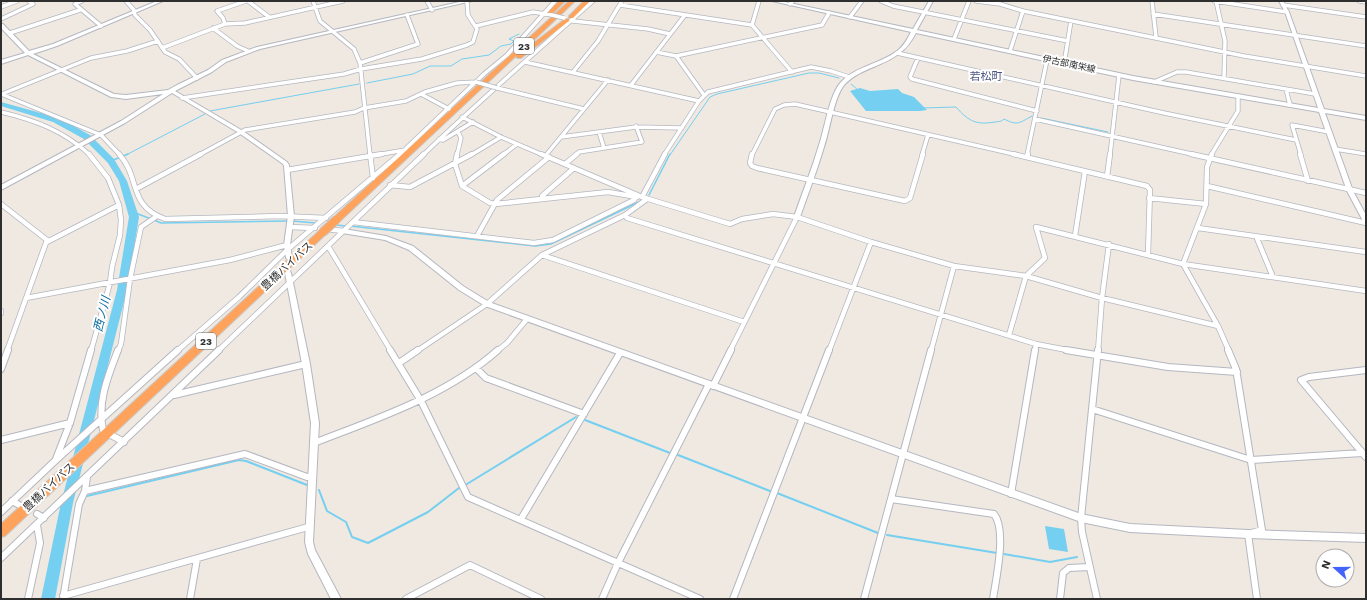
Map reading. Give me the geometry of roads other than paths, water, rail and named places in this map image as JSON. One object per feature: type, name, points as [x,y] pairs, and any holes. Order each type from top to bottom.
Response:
[{"type":"highway","name":"23","points":[[492,75],[548,14],[562,1]]},
{"type":"highway","name":"豊橋バイパス","points":[[1,532],[90,450],[318,229],[336,220],[572,1]]},
{"type":"highway","name":"23","points":[[476,91],[570,19],[587,1]]},
{"type":"street","points":[[3,1],[7,4]]},
{"type":"street","points":[[1,7],[17,1]]},
{"type":"street","points":[[1,19],[33,4],[29,1]]},
{"type":"street","points":[[82,1],[75,4],[80,10],[101,26]]},
{"type":"street","points":[[126,1],[162,48],[180,60],[197,78]]},
{"type":"street","points":[[1,62],[55,45],[161,1]]},
{"type":"street","points":[[225,24],[224,18],[217,11],[247,1],[269,17]]},
{"type":"street","points":[[313,1],[320,21],[354,49],[360,63],[369,156],[373,178]]},
{"type":"street","points":[[162,48],[225,24],[245,23],[342,1]]},
{"type":"street","points":[[427,1],[432,10]]},
{"type":"street","points":[[1,188],[101,135],[172,91],[210,71],[230,58],[248,51],[469,1],[468,15],[477,29],[473,42],[467,45],[405,62],[361,68],[329,76],[182,98]]},
{"type":"street","points":[[1,512],[140,384],[239,297],[287,247],[318,229],[324,220],[405,150],[476,82],[507,55],[548,14],[554,1]]},
{"type":"street","points":[[1,558],[124,442],[290,281],[352,224],[462,117],[497,88],[570,19],[593,1]]},
{"type":"street","points":[[752,25],[759,1]]},
{"type":"street","name":"伊古部南栄線","points":[[774,1],[791,3],[1064,64],[1154,82],[1366,118]]},
{"type":"street","points":[[850,17],[862,1]]},
{"type":"street","points":[[882,1],[893,6],[1068,41]]},
{"type":"street","points":[[602,599],[618,563],[797,217],[822,146],[837,90],[849,77],[897,53],[905,47],[931,1]]},
{"type":"street","points":[[954,39],[969,1]]},
{"type":"street","points":[[976,1],[1000,4],[1023,11],[1156,36],[1225,52],[1366,76]]},
{"type":"street","points":[[1152,1],[1156,36]]},
{"type":"street","points":[[1224,78],[1225,41],[1215,1],[1287,12]]},
{"type":"street","points":[[1359,1],[1366,2]]},
{"type":"street","points":[[573,72],[598,41],[621,3],[685,15],[752,25],[792,72]]},
{"type":"street","points":[[1282,3],[1287,12],[1350,191],[1366,222]]},
{"type":"street","points":[[1282,3],[1366,17]]},
{"type":"street","points":[[10,33],[80,10]]},
{"type":"street","points":[[1010,51],[1023,11]]},
{"type":"street","points":[[476,26],[534,12],[670,34]]},
{"type":"street","points":[[656,52],[676,56],[822,25],[829,12]]},
{"type":"street","points":[[1153,14],[1366,46]]},
{"type":"street","points":[[360,63],[418,44],[407,15]]},
{"type":"street","points":[[631,85],[685,15]]},
{"type":"street","points":[[1064,64],[1071,21]]},
{"type":"street","points":[[1,25],[28,53],[113,96],[126,97],[172,91],[241,132],[281,160],[287,166],[290,221],[287,247],[289,258]]},
{"type":"street","points":[[213,28],[237,46],[248,51]]},
{"type":"street","points":[[1,94],[99,56],[127,51],[158,41]]},
{"type":"street","points":[[897,53],[1116,102],[1296,140]]},
{"type":"street","points":[[676,56],[704,95]]},
{"type":"street","points":[[918,58],[910,77],[912,79],[1037,111]]},
{"type":"street","points":[[1027,157],[1047,60]]},
{"type":"street","points":[[525,62],[699,101]]},
{"type":"street","points":[[399,363],[487,304],[542,255],[625,215],[644,198],[662,158],[704,95],[712,91],[811,67],[831,71],[849,77]]},
{"type":"street","points":[[1154,82],[1181,72],[1315,94]]},
{"type":"street","points":[[1107,177],[1119,75]]},
{"type":"street","points":[[477,236],[496,204],[496,200],[547,156],[608,80]]},
{"type":"street","points":[[136,189],[244,130],[355,112],[364,108],[406,101],[421,94],[457,83],[476,82],[584,109]]},
{"type":"street","points":[[1286,89],[1290,105]]},
{"type":"street","points":[[1,94],[101,135],[121,157],[129,170],[140,202],[156,217],[165,219],[290,221],[324,220]]},
{"type":"street","points":[[421,94],[449,109]]},
{"type":"street","points":[[1183,264],[1206,204],[1207,168],[1209,158],[1238,111],[1238,96]]},
{"type":"street","points":[[928,135],[910,198],[905,201],[757,168],[750,163],[750,158],[775,110],[780,106],[795,104],[831,112],[1147,186],[1150,190],[1148,254]]},
{"type":"street","points":[[1,112],[56,130],[79,146],[90,155],[104,172],[119,205],[121,221],[110,272],[110,283],[59,458]]},
{"type":"street","points":[[462,117],[501,137],[644,198],[730,224],[742,219],[774,214],[797,217],[871,242],[954,266],[1026,276],[1102,298],[1218,326]]},
{"type":"street","points":[[1036,119],[1350,191],[1366,193]]},
{"type":"street","points":[[439,139],[443,140],[473,122]]},
{"type":"street","points":[[1308,181],[1292,125],[1328,132]]},
{"type":"street","points":[[561,137],[636,126],[668,126],[682,128]]},
{"type":"street","points":[[565,164],[579,152],[642,142],[636,126]]},
{"type":"street","points":[[458,132],[462,138],[455,164],[462,186],[490,203],[496,204],[608,192],[644,198]]},
{"type":"street","points":[[599,132],[604,148]]},
{"type":"street","points":[[390,186],[410,187],[455,164],[501,137]]},
{"type":"street","points":[[462,186],[517,144]]},
{"type":"street","points":[[1335,149],[1366,154]]},
{"type":"street","points":[[287,170],[405,150]]},
{"type":"street","points":[[543,199],[542,196],[574,168]]},
{"type":"street","points":[[1075,236],[1086,171]]},
{"type":"street","points":[[1207,186],[1366,222]]},
{"type":"street","points":[[352,224],[534,243],[544,242],[559,237],[634,200],[636,197]]},
{"type":"street","points":[[1150,198],[1206,204]]},
{"type":"street","points":[[1,204],[46,238],[47,242]]},
{"type":"street","points":[[1,369],[47,242],[119,205]]},
{"type":"street","points":[[625,215],[627,218],[1036,344],[1065,351],[1145,364],[1210,371],[1237,372]]},
{"type":"street","points":[[103,430],[99,422],[102,397],[109,373],[121,344],[129,279],[141,227],[156,217]]},
{"type":"street","points":[[290,221],[318,229],[345,230],[381,237],[411,248],[460,288],[487,304],[902,455],[1081,518],[1130,528],[1366,538]]},
{"type":"street","points":[[1009,335],[1026,276],[1045,258],[1036,227],[1109,244],[1183,264],[1366,291]]},
{"type":"street","points":[[1198,228],[1366,252]]},
{"type":"street","points":[[1256,236],[1273,277]]},
{"type":"street","points":[[733,599],[871,242]]},
{"type":"street","points":[[1097,599],[1082,532],[1081,518],[1098,356],[1102,298],[1109,244]]},
{"type":"street","points":[[328,246],[421,401],[468,497],[700,599]]},
{"type":"street","points":[[26,298],[230,260],[287,247]]},
{"type":"street","points":[[542,255],[744,322]]},
{"type":"street","points":[[1183,264],[1218,326],[1237,372],[1262,530],[1248,534]]},
{"type":"street","points":[[864,599],[902,455],[942,315],[954,266]]},
{"type":"street","points":[[288,273],[314,412],[313,476],[308,527],[309,542],[311,551],[336,599]]},
{"type":"street","points":[[314,443],[421,401],[477,369],[520,328],[527,319]]},
{"type":"street","points":[[1011,494],[1036,344]]},
{"type":"street","points":[[521,519],[620,353]]},
{"type":"street","points":[[173,395],[306,364]]},
{"type":"street","points":[[477,369],[486,378],[584,414]]},
{"type":"street","points":[[1364,455],[1301,380],[1309,377],[1365,371]]},
{"type":"street","points":[[1092,409],[1251,460],[1364,455]]},
{"type":"street","points":[[1,440],[70,423]]},
{"type":"street","points":[[111,435],[124,442]]},
{"type":"street","points":[[85,490],[245,454],[307,477],[313,476]]},
{"type":"street","points":[[87,477],[85,490],[80,504],[63,598],[308,527]]},
{"type":"street","points":[[891,499],[994,514],[998,519],[1000,557],[994,599]]},
{"type":"street","points":[[12,501],[21,506]]},
{"type":"street","points":[[37,514],[44,518]]},
{"type":"street","points":[[28,599],[40,543],[37,525]]},
{"type":"street","points":[[1248,534],[1257,599]]},
{"type":"street","points":[[190,599],[197,559]]},
{"type":"street","points":[[406,599],[470,566],[541,599]]},
{"type":"street","points":[[1060,599],[1063,573],[1069,568],[1089,567]]},
{"type":"water","points":[[860,88],[870,91],[898,89],[902,93],[914,97],[927,110],[866,111],[850,91]]},
{"type":"water","points":[[1045,526],[1064,529],[1068,552],[1049,549]]},
{"type":"waterway","points":[[367,83],[413,74],[430,66],[451,66],[462,59],[489,55],[501,46],[511,44],[514,41],[509,39],[519,34]]},
{"type":"waterway","points":[[670,155],[710,97],[717,94],[809,73],[819,73],[839,78]]},
{"type":"waterway","points":[[210,111],[359,84]]},
{"type":"waterway","points":[[851,84],[858,90]]},
{"type":"waterway","name":"西ノ川","points":[[1,104],[56,120],[87,137],[111,161],[123,181],[134,217],[122,290],[67,503],[48,599]]},
{"type":"waterway","points":[[923,108],[956,107],[969,119],[978,123],[989,123],[1002,121],[1004,119],[1018,123],[1032,116]]},
{"type":"waterway","points":[[128,154],[205,114]]},
{"type":"waterway","points":[[1041,118],[1108,132]]},
{"type":"waterway","points":[[111,161],[128,154]]},
{"type":"waterway","points":[[649,195],[670,154]]},
{"type":"waterway","points":[[350,226],[535,246],[551,244],[641,201]]},
{"type":"waterway","points":[[133,212],[151,219]]},
{"type":"waterway","points":[[154,220],[161,223],[288,221]]},
{"type":"waterway","points":[[292,221],[316,223]]},
{"type":"waterway","points":[[336,225],[346,226]]},
{"type":"waterway","points":[[467,484],[576,417]]},
{"type":"waterway","points":[[585,420],[670,453]]},
{"type":"waterway","points":[[678,455],[770,491]]},
{"type":"waterway","points":[[87,496],[239,460],[246,461],[307,485]]},
{"type":"waterway","points":[[319,490],[327,511],[346,522],[352,537],[368,543],[428,512],[459,488]]},
{"type":"waterway","points":[[777,493],[878,533]]},
{"type":"waterway","points":[[887,535],[997,553]]},
{"type":"waterway","points":[[1004,554],[1050,562],[1077,557]]},
{"type":"district","name":"若松町","points":[[986,76]]}]
